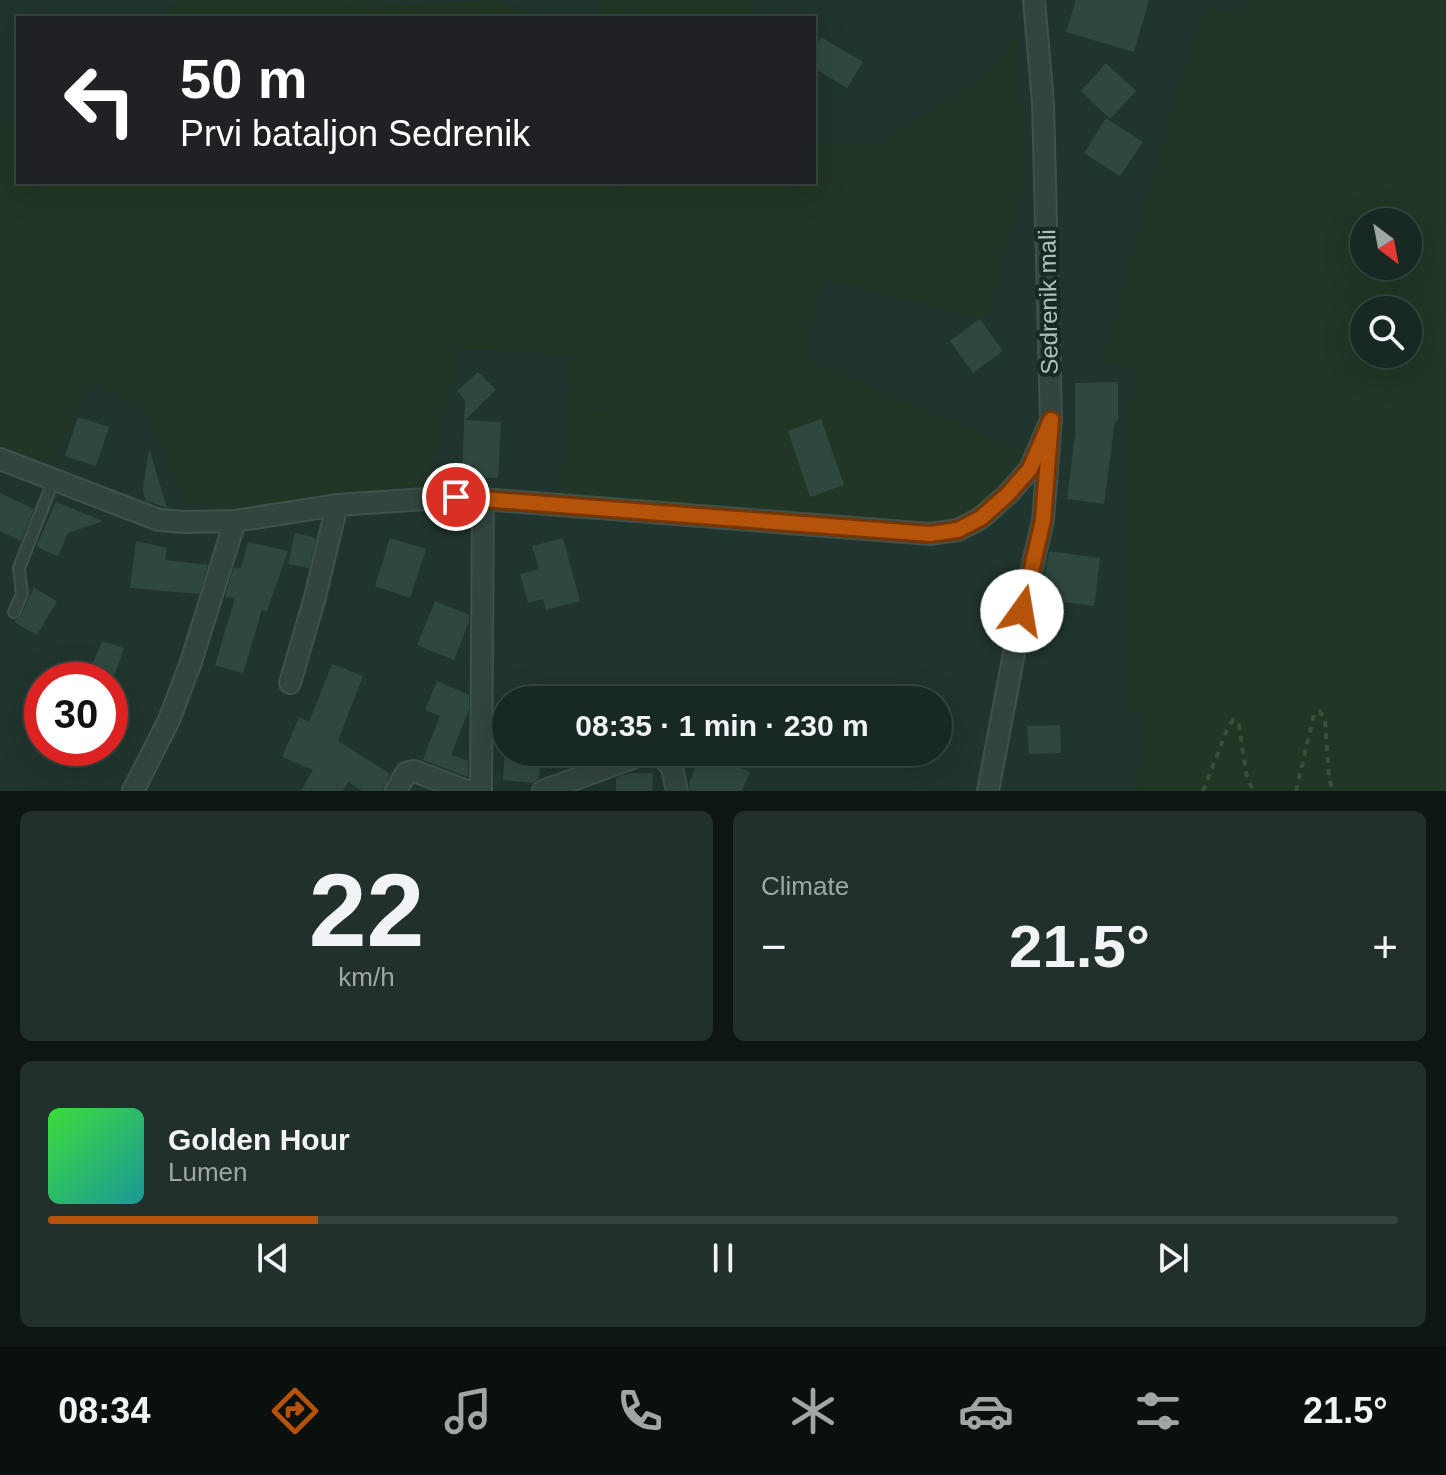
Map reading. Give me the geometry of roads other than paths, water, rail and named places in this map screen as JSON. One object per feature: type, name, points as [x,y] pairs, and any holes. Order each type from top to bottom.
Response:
[{"type":"street","name":"Sedrenik mali","points":[[988,791],[1022,611],[1043,520],[1051,420],[1043,103],[1034,0]]},
{"type":"street","points":[[0,459],[159,520],[235,521],[337,505],[456,497],[930,534],[958,530],[981,518],[1008,494],[1030,469],[1051,420]]},
{"type":"street","points":[[481,791],[483,501]]},
{"type":"street","points":[[290,683],[337,505]]},
{"type":"street","points":[[133,791],[169,720],[191,662],[235,521]]},
{"type":"street","points":[[543,791],[643,754],[661,754],[672,768],[677,791]]},
{"type":"street","points":[[396,791],[406,773],[414,771],[467,791]]},
{"type":"lane","points":[[14,612],[22,594],[19,568],[54,479]]}]
